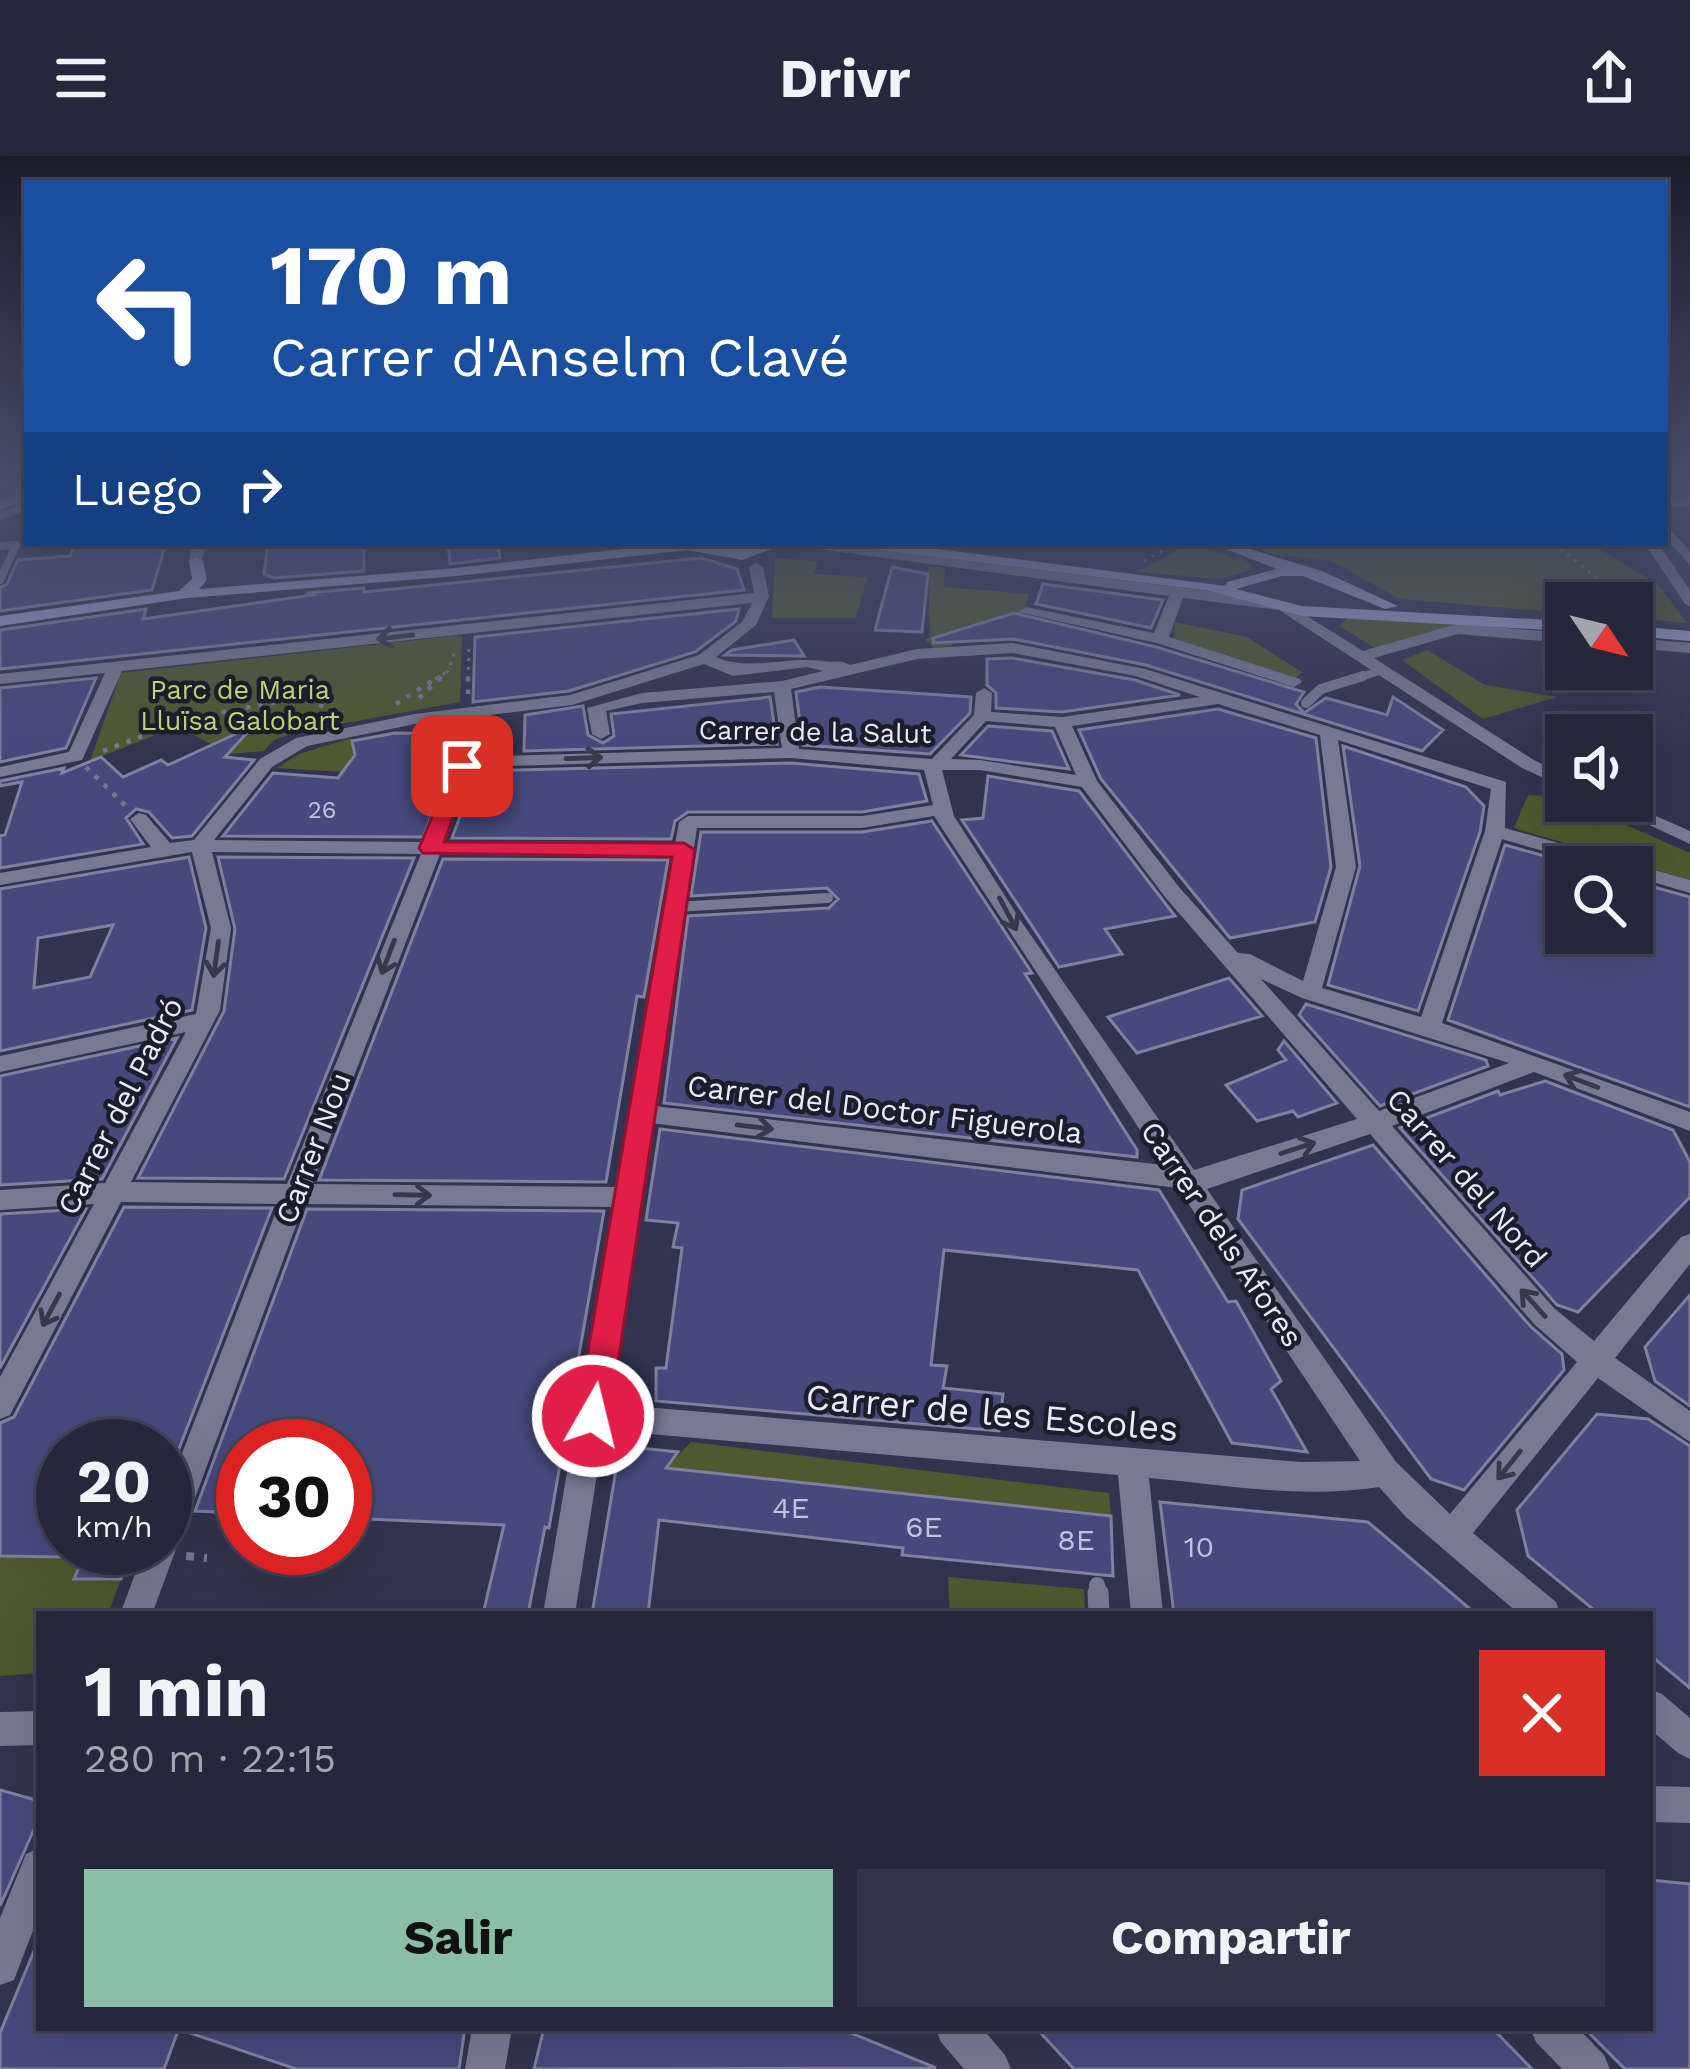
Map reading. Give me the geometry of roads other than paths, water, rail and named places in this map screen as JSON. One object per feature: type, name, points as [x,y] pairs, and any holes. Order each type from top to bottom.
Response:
[{"type":"main road","points":[[191,586],[193,576]]},
{"type":"main road","points":[[79,620],[191,586],[226,591],[406,576]]},
{"type":"main road","points":[[1127,576],[1337,611],[1545,624]]},
{"type":"main road","points":[[1260,576],[1263,592],[1279,604]]},
{"type":"main road","points":[[1211,587],[1277,576]]},
{"type":"main road","points":[[1325,576],[1379,603],[1426,615]]},
{"type":"main road","points":[[0,633],[378,579]]},
{"type":"main road","points":[[0,621],[146,599],[191,586],[272,593]]},
{"type":"main road","points":[[1337,611],[1352,600],[1350,590]]},
{"type":"main road","points":[[1653,633],[1690,636]]},
{"type":"street","points":[[200,845],[266,764],[324,735],[572,700],[705,658],[748,625],[762,597],[760,576]]},
{"type":"street","points":[[1047,576],[1279,604],[1545,773]]},
{"type":"street","points":[[1160,639],[1177,594]]},
{"type":"street","points":[[0,679],[762,597]]},
{"type":"street","points":[[1334,638],[1328,622],[1337,611]]},
{"type":"street","points":[[1026,612],[1160,639],[1294,682]]},
{"type":"street","points":[[1362,656],[1457,629],[1545,636]]},
{"type":"street","points":[[1653,645],[1690,648]]},
{"type":"street","points":[[705,658],[733,670],[807,662],[825,667],[864,664],[981,646],[1046,652],[1139,672],[1500,786],[1540,771]]},
{"type":"street","points":[[942,654],[964,668]]},
{"type":"street","points":[[415,719],[459,726],[505,724],[642,698],[782,686],[864,664]]},
{"type":"street","points":[[0,772],[76,756],[116,666]]},
{"type":"street","points":[[945,816],[934,774],[938,762],[982,716],[982,685]]},
{"type":"street","points":[[782,686],[791,753]]},
{"type":"street","points":[[982,716],[1062,722],[1221,699]]},
{"type":"street","points":[[597,708],[601,734]]},
{"type":"street","name":"Carrer del Nord","points":[[1062,722],[1088,782],[1219,945],[1544,1316],[1595,1360],[1690,1428]]},
{"type":"street","points":[[1310,993],[1346,867],[1328,733]]},
{"type":"street","name":"Carrer de la Salut","points":[[467,762],[791,753],[894,764],[938,762],[1088,782]]},
{"type":"street","name":"Carrer Nou","points":[[192,1465],[467,762]]},
{"type":"street","points":[[1429,1028],[1495,831],[1500,786]]},
{"type":"street","points":[[560,1611],[639,1113],[686,838],[694,820],[862,822],[938,810],[945,816]]},
{"type":"street","name":"Carrer dels Afores","points":[[945,816],[1384,1472],[1541,1611]]},
{"type":"street","points":[[139,819],[160,841],[161,850]]},
{"type":"street","points":[[1653,822],[1690,838]]},
{"type":"street","points":[[1495,831],[1547,846]]},
{"type":"street","points":[[0,879],[200,845],[430,848],[686,838]]},
{"type":"street","name":"Carrer del Padró","points":[[0,1406],[14,1355],[115,1192],[204,1021],[221,928],[200,845]]},
{"type":"street","points":[[1653,876],[1690,887]]},
{"type":"street","points":[[1219,945],[1272,979],[1533,1063],[1690,1122]]},
{"type":"street","points":[[0,1064],[204,1021]]},
{"type":"street","name":"Carrer del Doctor Figuerola","points":[[639,1113],[1186,1181],[1374,1123],[1533,1063]]},
{"type":"street","points":[[0,1200],[115,1192],[626,1197]]},
{"type":"street","points":[[1452,1535],[1690,1245]]},
{"type":"street","name":"Carrer de les Escoles","points":[[593,1416],[1132,1465],[1344,1478],[1384,1472]]},
{"type":"street","points":[[1132,1465],[1147,1611]]},
{"type":"street","points":[[137,1611],[151,1575]]},
{"type":"street","points":[[1653,1709],[1690,1741]]},
{"type":"street","points":[[0,1730],[36,1728]]},
{"type":"street","points":[[1653,1804],[1690,1805]]},
{"type":"street","points":[[0,1966],[36,1875]]},
{"type":"street","points":[[485,2069],[491,2031]]},
{"type":"street","points":[[958,2031],[992,2069]]},
{"type":"street","points":[[1553,2031],[1590,2069]]},
{"type":"lane","points":[[1306,703],[1322,689],[1382,670]]},
{"type":"lane","points":[[675,907],[828,898]]},
{"type":"lane","points":[[1097,1586],[1099,1611]]},
{"type":"park label","name":"Parc de Maria Lluïsa Galobart","points":[[240,706]]}]
